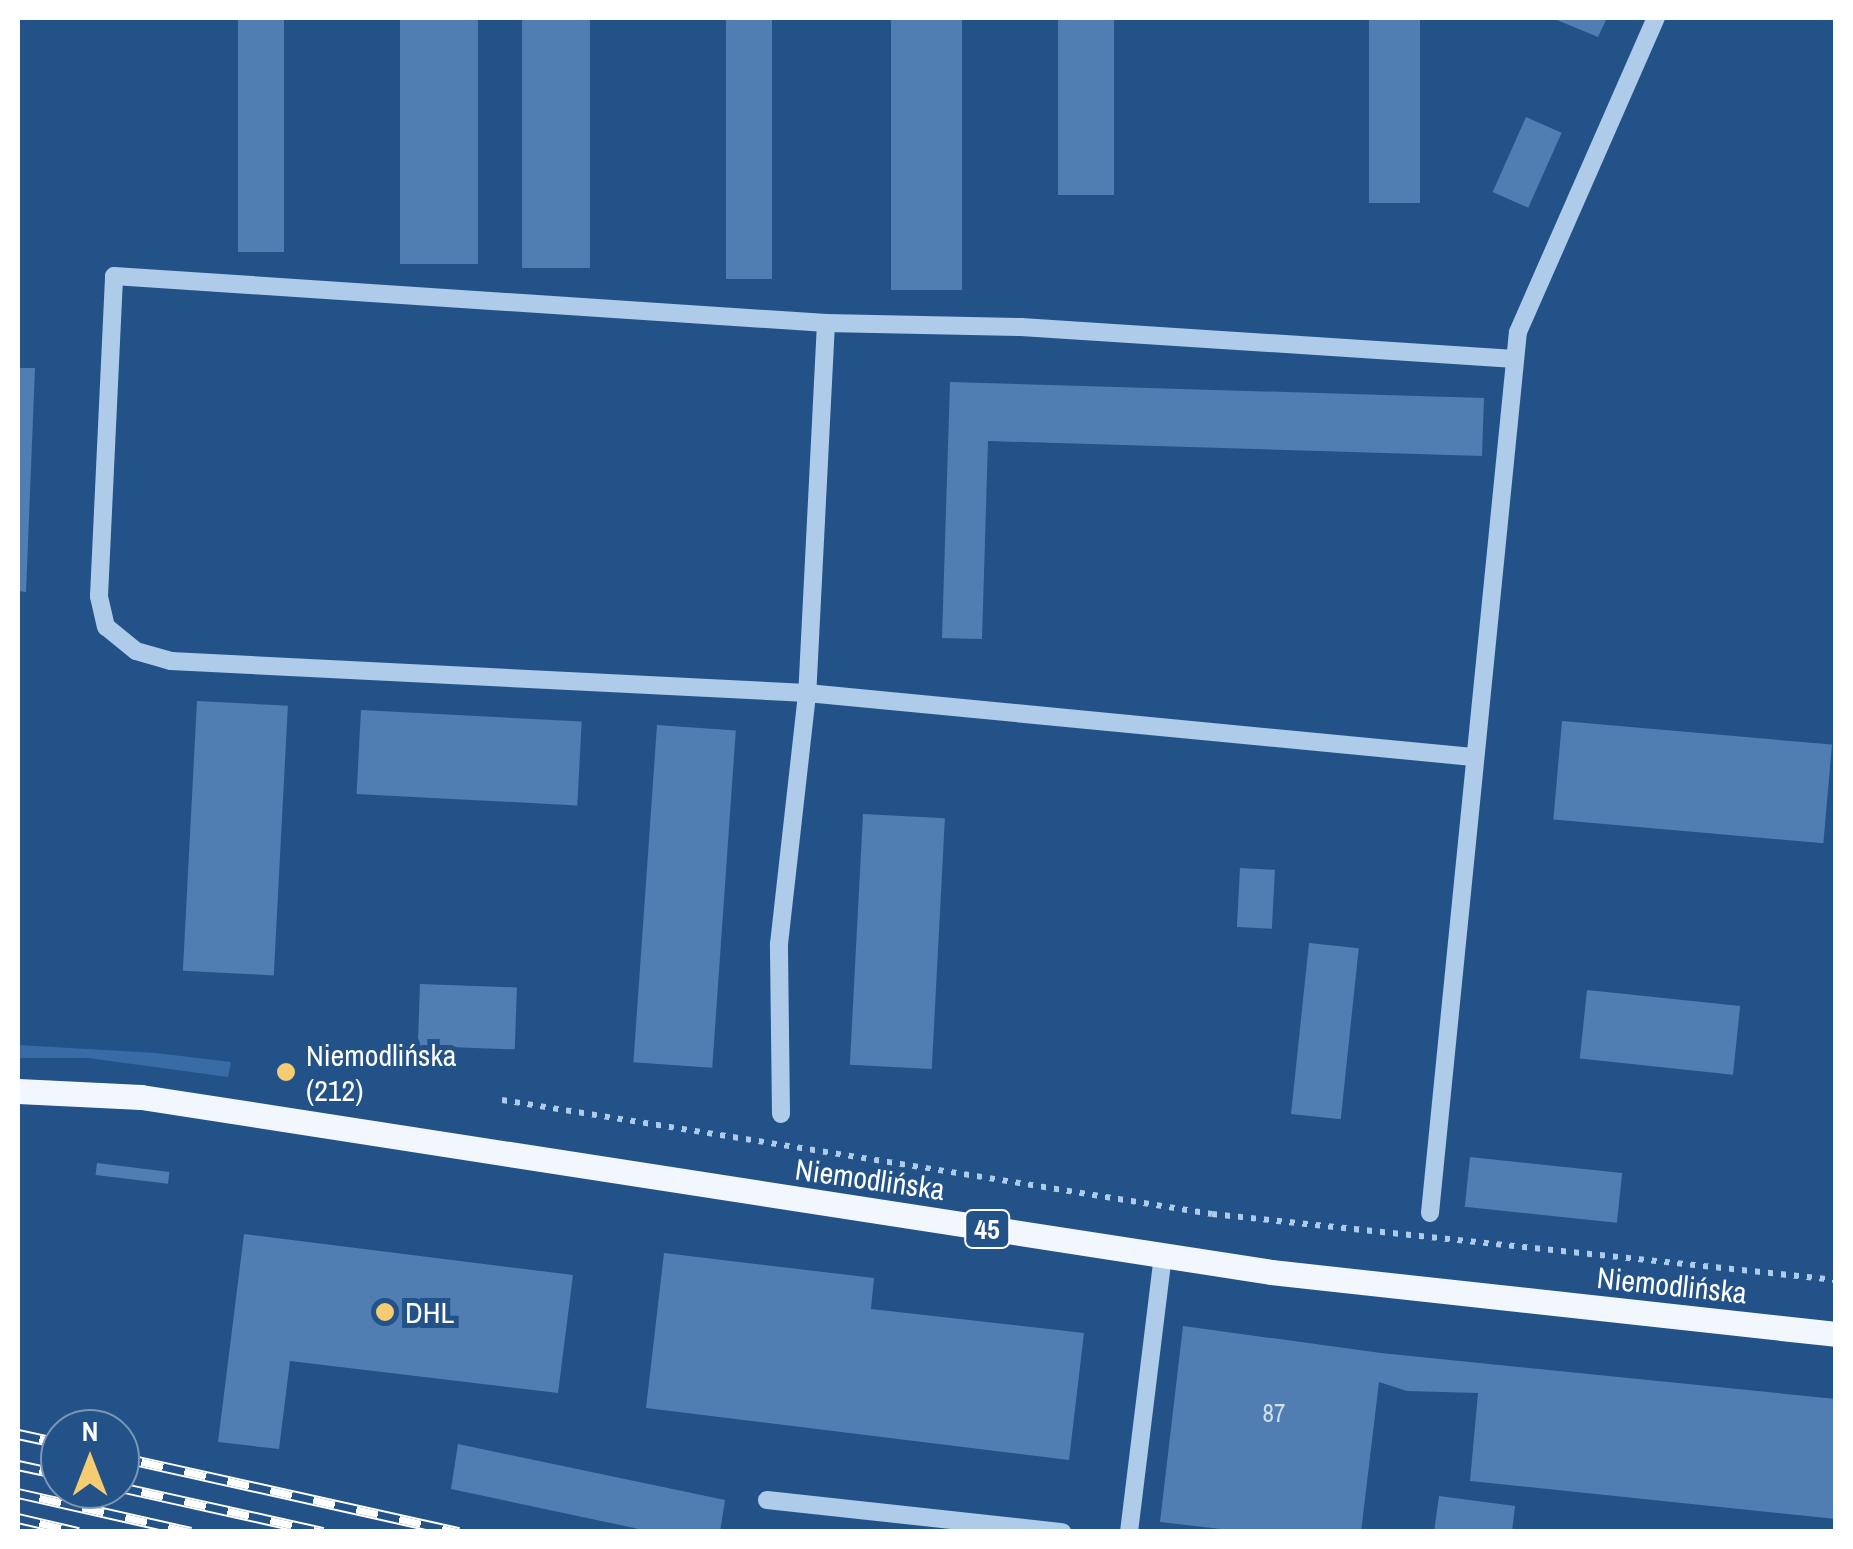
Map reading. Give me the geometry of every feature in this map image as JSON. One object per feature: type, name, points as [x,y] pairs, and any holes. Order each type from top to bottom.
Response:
[{"type":"main road","name":"Niemodlińska","points":[[18,1091],[142,1096],[1163,1256],[1836,1334]]},
{"type":"lane","points":[[1430,1214],[1518,332],[1656,18]]},
{"type":"lane","points":[[1474,757],[807,693],[171,661],[136,652],[106,627],[99,596],[114,276],[826,323],[1021,327],[1515,358]]},
{"type":"lane","points":[[780,1114],[779,944],[807,693],[826,323]]},
{"type":"lane","points":[[1128,1532],[1163,1256]]},
{"type":"lane","points":[[767,1500],[1062,1532]]},
{"type":"path","points":[[502,1100],[1229,1216],[1836,1280]]},
{"type":"shaded area","points":[[18,1045],[156,1053],[231,1062],[228,1077],[88,1058],[18,1058]]},
{"type":"building","points":[[238,18],[284,18],[284,252],[238,252]]},
{"type":"building","points":[[400,18],[478,18],[478,264],[400,264]]},
{"type":"building","points":[[522,18],[590,18],[590,268],[522,268]]},
{"type":"building","points":[[726,18],[772,18],[772,279],[726,279]]},
{"type":"building","points":[[891,18],[962,18],[962,290],[891,290]]},
{"type":"building","points":[[1058,18],[1114,18],[1114,195],[1058,195]]},
{"type":"building","points":[[1369,18],[1420,18],[1420,203],[1369,203]]},
{"type":"building","points":[[1552,18],[1607,18],[1598,37]]},
{"type":"building","points":[[1526,117],[1562,133],[1528,208],[1493,192]]},
{"type":"building","points":[[18,368],[35,368],[26,592],[18,591]]},
{"type":"building","points":[[950,382],[1484,398],[1482,456],[988,441],[982,639],[942,638]]},
{"type":"building","points":[[197,701],[288,706],[274,975],[183,971]]},
{"type":"building","points":[[361,710],[582,722],[577,805],[357,794]]},
{"type":"building","points":[[1562,721],[1832,745],[1823,843],[1553,820]]},
{"type":"building","points":[[657,725],[736,731],[712,1068],[633,1062]]},
{"type":"building","points":[[863,814],[945,818],[932,1069],[850,1065]]},
{"type":"building","points":[[1240,868],[1275,870],[1272,929],[1237,927]]},
{"type":"building","points":[[1309,943],[1359,948],[1341,1119],[1291,1114]]},
{"type":"building","points":[[420,984],[517,987],[515,1049],[418,1046]]},
{"type":"building","points":[[1587,990],[1740,1006],[1733,1075],[1580,1059]]},
{"type":"building","points":[[1470,1157],[1622,1173],[1617,1223],[1465,1207]]},
{"type":"building","points":[[97,1163],[169,1172],[168,1184],[96,1175]]},
{"type":"building","name":"DHL","points":[[244,1234],[573,1275],[558,1393],[290,1361],[279,1449],[218,1442]]},
{"type":"building","points":[[664,1253],[874,1278],[871,1309],[1084,1333],[1069,1460],[646,1408]]},
{"type":"building","points":[[1183,1326],[1381,1353],[1836,1399],[1836,1519],[1470,1481],[1478,1393],[1407,1391],[1379,1382],[1361,1532],[1247,1532],[1160,1522]]},
{"type":"building","points":[[458,1444],[725,1500],[720,1532],[653,1532],[451,1489]]},
{"type":"building","points":[[1439,1496],[1515,1506],[1512,1532],[1434,1532]]},
{"type":"railway","points":[[18,1434],[40,1439]]},
{"type":"railway","points":[[140,1461],[459,1532]]},
{"type":"railway","points":[[18,1465],[40,1470]]},
{"type":"railway","points":[[140,1491],[323,1532]]},
{"type":"railway","points":[[18,1493],[191,1532]]},
{"type":"railway","points":[[18,1518],[78,1532]]},
{"type":"place","name":"Niemodlińska (212)","points":[[286,1072]]},
{"type":"place","name":"DHL","points":[[385,1312]]}]
